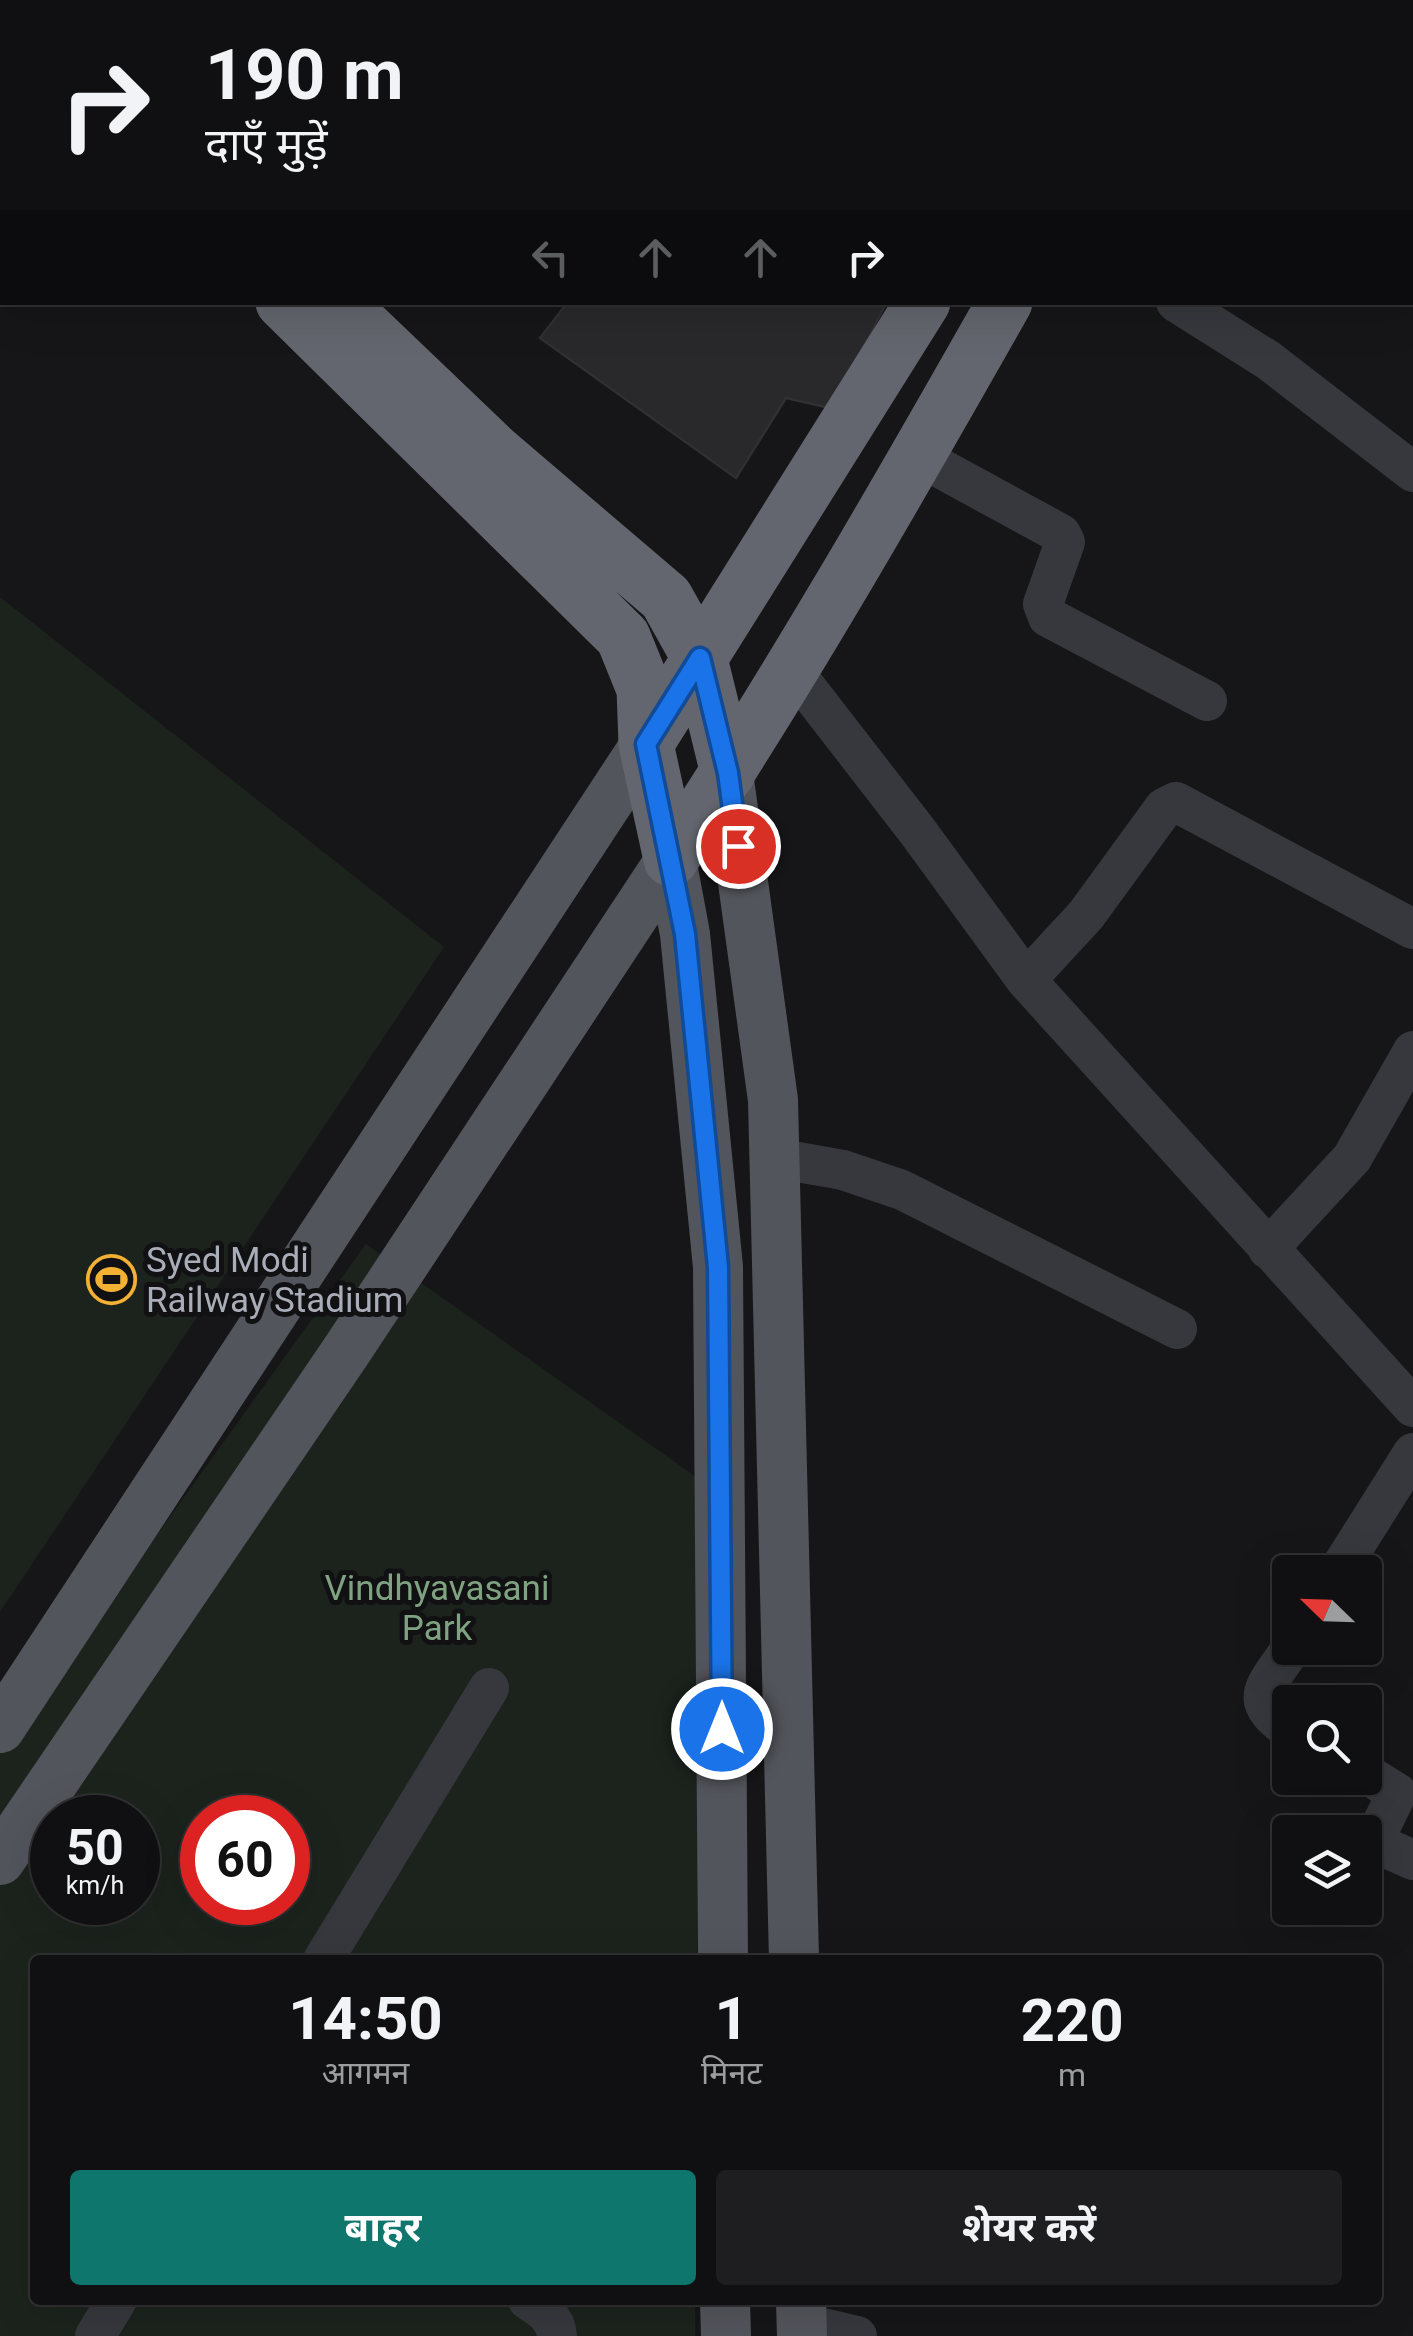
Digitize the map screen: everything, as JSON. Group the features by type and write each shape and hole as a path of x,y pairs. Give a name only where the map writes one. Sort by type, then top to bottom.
{"highway":[{"path":"287,305 480,468 666,598 700,658 728,773"},
{"path":"341,305 622,637 644,689 646,744 671,860"},
{"path":"646,744 921,305"},
{"path":"671,860 728,773 918,456 1003,305"}],"main road":[{"path":"0,1728 646,744"},
{"path":"728,773 773,1100 794,1955"},
{"path":"0,1860 348,1350 671,860"},
{"path":"671,860 685,934 718,1267 723,1955"},
{"path":"726,2305 726,2336"}],"street":[{"path":"1181,305 1268,360 1413,472"},
{"path":"918,456 1062,534 1066,542 1042,604 1048,617 1206,701"},
{"path":"791,668 1026,980 1413,1407"},
{"path":"1026,980 1086,915 1164,808 1176,802 1413,928"},
{"path":"1268,1249 1352,1158 1413,1051"},
{"path":"775,1158 843,1170 902,1190 1177,1329"},
{"path":"1349,1555 1413,1454"},
{"path":"1272,1717 1262,1702 1280,1665"},
{"path":"326,1955 489,1688"},
{"path":"1382,1784 1397,1794 1375,1844 1413,1860"},
{"path":"96,2336 114,2305"},
{"path":"536,2305 546,2311 557,2328 557,2336"},
{"path":"801,2320 858,2336"}],"green space":[{"name":"Syed Modi Railway Stadium","path":"0,597 444,947 0,1612"},
{"name":"Vindhyavasani Park","path":"366,1244 699,1479 697,1955 30,1955 30,2305 695,2305 695,2336 0,2336 0,1753"}],"building":[{"path":"566,305 885,305 830,408 786,398 736,478 540,338"}],"place":[{"name":"Syed Modi Railway Stadium","path":"111,1280"}],"route":[{"path":"722,1729 718,1267 685,934 646,744 700,658 728,773 738,846"}]}
